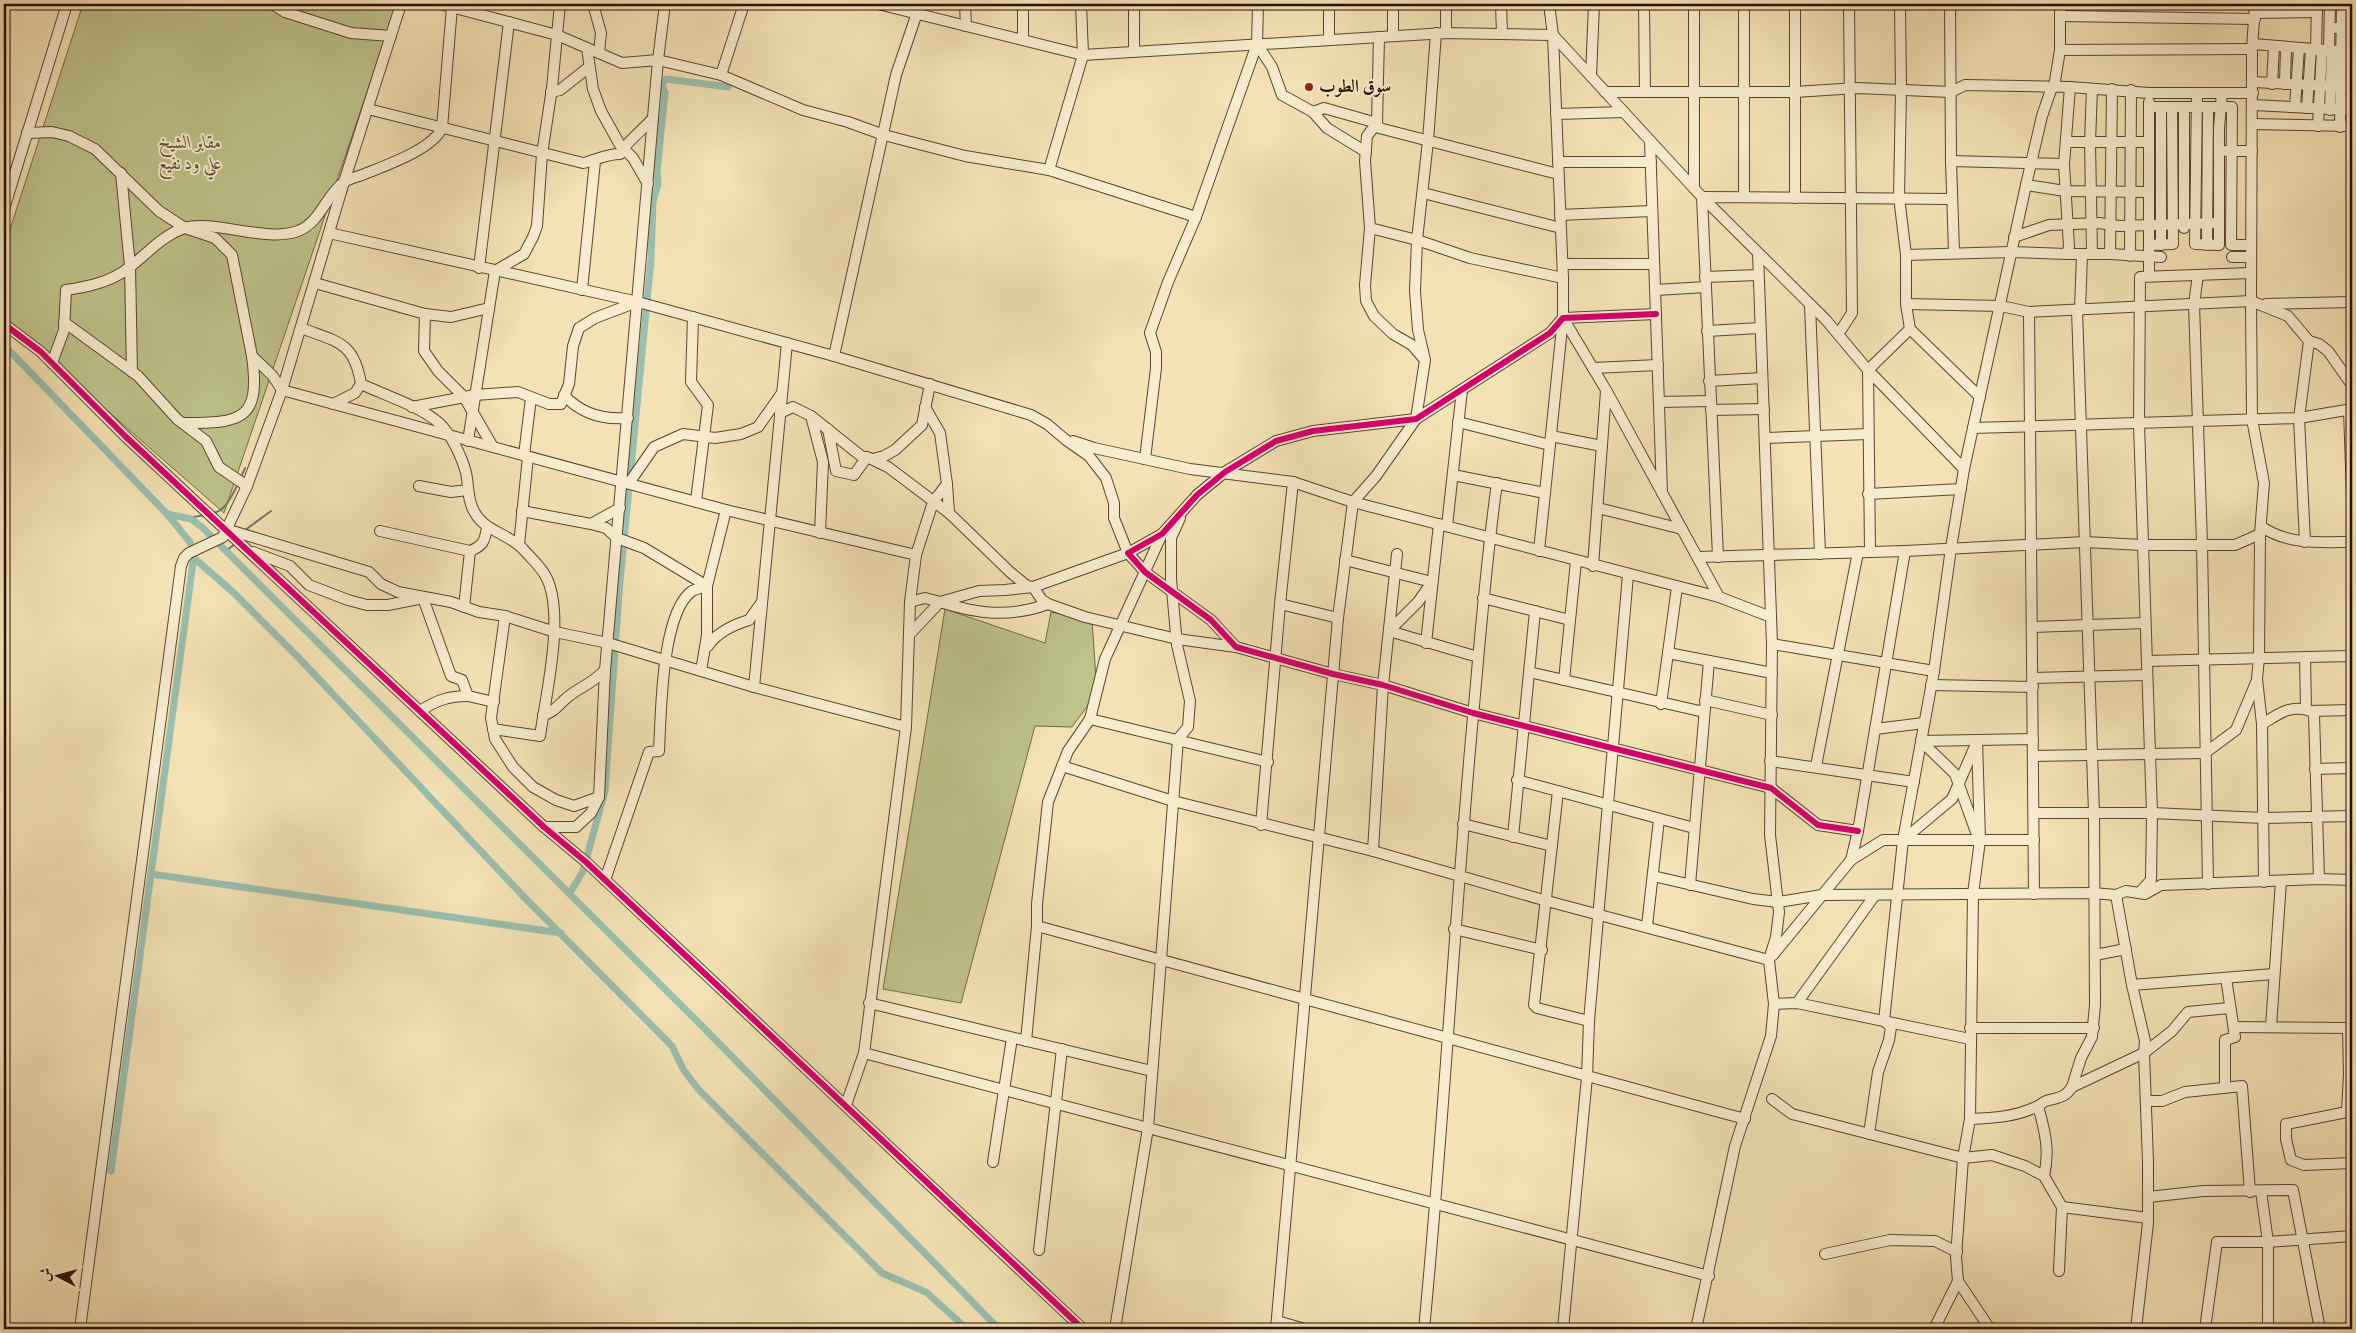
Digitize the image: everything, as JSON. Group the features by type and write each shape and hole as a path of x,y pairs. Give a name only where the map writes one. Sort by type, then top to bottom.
{"street":[{"path":"4,209 67,4"},
{"path":"272,4 285,12 351,33 391,36"},
{"path":"80,1329 182,566 184,558 189,553 223,537 247,486 282,390 344,182 401,4"},
{"path":"440,4 558,35 622,63 658,60 721,75 804,110 848,122 884,135 965,156 1049,170 1196,217"},
{"path":"495,271 524,254 537,226 542,154 558,35 560,4"},
{"path":"593,4 601,33 599,53"},
{"path":"544,827 576,827 592,813 599,797 605,670 620,508 626,483 628,418 664,4"},
{"path":"721,75 744,4"},
{"path":"878,4 917,9 966,26 1083,55 1441,33 1553,35 1694,188 1839,333 1868,370 1964,469"},
{"path":"965,4 966,26"},
{"path":"1022,40 1023,4"},
{"path":"1049,170 1083,55 1082,4"},
{"path":"1134,4 1134,52"},
{"path":"1145,459 1156,368 1156,352 1150,333 1168,282 1196,217 1257,44 1258,4"},
{"path":"1329,4 1329,40"},
{"path":"1392,4 1393,36"},
{"path":"1416,420 1425,360 1418,330 1414,291 1417,240 1446,4"},
{"path":"1501,4 1502,34"},
{"path":"1539,551 1562,318 1563,278 1553,35 1549,4"},
{"path":"1591,76 1594,4"},
{"path":"1644,4 1645,92"},
{"path":"1694,4 1694,188"},
{"path":"1744,4 1744,197"},
{"path":"1795,4 1795,198"},
{"path":"1839,333 1852,313 1849,4"},
{"path":"1900,4 1899,197 1906,255 1906,304 1910,329 1980,397"},
{"path":"1950,4 1951,161 1954,252"},
{"path":"1884,1021 1903,840 1934,671 1964,469 2042,116 2053,87 2060,50 2060,4"},
{"path":"2060,16 2255,12 2317,7 2330,4 2352,4"},
{"path":"2318,126 2320,87 2329,51 2330,4"},
{"path":"2307,108 2309,86 2329,51 2347,40 2347,16 2342,4"},
{"path":"52,363 64,330 66,290 96,285 123,272 159,240 185,228 199,227 261,233 298,231 315,218 344,182 416,151 438,137 442,128 452,7"},
{"path":"2317,7 2329,51 2332,75 2342,87 2347,105 2340,127"},
{"path":"834,356 896,75 917,9"},
{"path":"2033,756 2205,754 2236,730 2257,679 2260,658 2261,531 2264,482 2252,419 2251,246 2255,12"},
{"path":"479,268 509,22"},
{"path":"2330,27 2347,28"},
{"path":"1379,37 1377,123 1379,128 1558,174"},
{"path":"1257,44 1272,67 1282,96 1313,112 1327,128 1366,152"},
{"path":"2060,50 2274,46 2329,51 2347,70"},
{"path":"2272,84 2274,46"},
{"path":"2285,84 2286,47"},
{"path":"587,48 593,89 601,111 623,148 633,158 648,184"},
{"path":"2295,107 2299,48"},
{"path":"551,92 560,90 589,67"},
{"path":"2332,75 2347,70"},
{"path":"2330,110 2342,87 2347,70"},
{"path":"1605,92 1794,92 1850,89 1951,92 1965,86 2070,87 2131,90 2149,93 2222,93 2272,84 2342,87"},
{"path":"2067,254 2064,164 2070,87"},
{"path":"1970,1119 2007,1117 2038,1106 2044,1101 2060,1099 2067,1095 2072,1087 2094,1028 2096,955 2093,893 2094,813 2090,755 2086,625 2079,310 2091,223 2090,142 2092,89"},
{"path":"2110,254 2112,89"},
{"path":"2130,256 2131,90"},
{"path":"2149,93 2149,276"},
{"path":"2197,93 2195,244 2219,245 2219,151 2208,107"},
{"path":"2207,245 2208,151 2222,93"},
{"path":"2253,105 2330,110 2347,105"},
{"path":"2149,107 2232,107 2231,245 2251,246"},
{"path":"2161,107 2161,245"},
{"path":"2149,245 2173,244 2172,107"},
{"path":"2184,107 2184,226"},
{"path":"1313,112 1324,108 1377,123"},
{"path":"368,109 583,163 595,161 604,155 620,154 623,148 653,118"},
{"path":"1556,114 1624,112"},
{"path":"1377,123 1367,136 1366,152 1370,228 1365,285 1366,301 1374,316 1393,334 1412,345 1425,360"},
{"path":"2149,127 2352,126"},
{"path":"27,133 52,132 69,136 95,149 159,212 185,228 215,238 232,255 252,356 255,388 249,410 240,417 223,420 182,422"},
{"path":"1650,141 1662,493"},
{"path":"2067,142 2130,142 2161,151 2252,151"},
{"path":"582,290 595,161"},
{"path":"1951,161 2064,164"},
{"path":"1558,162 1650,162"},
{"path":"121,173 130,266 132,372"},
{"path":"2148,175 2252,177"},
{"path":"2026,185 2066,191 2130,192 2161,200 2252,201"},
{"path":"1424,193 1561,228"},
{"path":"1702,196 1952,199"},
{"path":"1702,196 1718,557"},
{"path":"1560,215 1652,211"},
{"path":"2014,237 2049,225 2091,223 2130,226 2184,226 2219,223"},
{"path":"1370,228 1417,240 1470,258 1563,278"},
{"path":"329,233 638,302 834,356 1031,415 1047,424 1089,456 1106,478 1114,503 1114,518 1128,554 1145,572 1172,590 1210,620 1236,647"},
{"path":"1906,255 1954,252 2011,252 2161,257"},
{"path":"1696,1329 1709,1276 1735,1146 1771,1036 1774,1004 1769,960 1776,937 1778,902 1770,835 1772,644 1758,253"},
{"path":"2232,257 2251,257"},
{"path":"1563,264 1654,264"},
{"path":"468,441 495,271"},
{"path":"2138,893 2151,880 2152,814 2139,424 2140,277 2251,273"},
{"path":"1656,290 1758,275"},
{"path":"2198,275 2194,304 2202,544 2208,884"},
{"path":"315,283 425,314 451,317 489,308"},
{"path":"1906,304 2001,306 2029,312 2251,300 2288,316 2309,341 2319,344 2328,351 2352,385"},
{"path":"412,408 475,395 518,392 549,404 561,404 569,384 572,346 579,328 595,318 638,302"},
{"path":"2261,305 2352,302"},
{"path":"1810,305 1820,554"},
{"path":"2029,312 2034,894"},
{"path":"425,314 424,351 438,371 464,397 493,447"},
{"path":"1306,1329 1276,1325 1338,618 1352,502 1376,476 1416,420 1550,333 1562,318 1656,314"},
{"path":"693,317 691,382 708,405 706,437 696,501"},
{"path":"1562,318 1606,390 1719,597"},
{"path":"64,322 132,372 182,422 206,441 219,467 247,486"},
{"path":"4,324 52,363 126,436 544,827 605,880 1083,1329"},
{"path":"301,328 347,346 356,360 361,384 355,393 334,404"},
{"path":"1708,331 1760,328"},
{"path":"1870,552 1867,434 1868,370 1910,329"},
{"path":"2305,542 2299,418 2309,341"},
{"path":"754,687 787,343"},
{"path":"252,356 272,375 282,390 726,510 916,556"},
{"path":"1593,368 1658,364"},
{"path":"1710,381 1762,378"},
{"path":"361,384 412,408 438,423 449,435 466,473 468,490 475,514 487,527 506,535 519,545 545,575 552,593 555,632 540,736 493,729"},
{"path":"780,413 793,407 810,416 861,456 873,459 895,450 922,425 930,384"},
{"path":"1426,643 1432,582 1452,475 1462,390"},
{"path":"1594,566 1606,390"},
{"path":"626,483 654,447 683,434 714,438 741,434 758,427 782,392"},
{"path":"564,395 574,406 589,414 616,419 628,418"},
{"path":"519,545 531,398"},
{"path":"1659,402 1764,409"},
{"path":"926,407 940,433 948,484 949,513"},
{"path":"1973,428 2299,418 2350,410 2352,496"},
{"path":"810,416 823,462 820,533"},
{"path":"1026,1041 1037,926 1037,904 1048,802 1068,751 1090,718 1105,659 1162,534 1197,495 1225,472 1276,441 1294,434 1416,420"},
{"path":"1458,422 1550,440 1602,446"},
{"path":"828,429 836,471 854,475 866,457"},
{"path":"1765,438 1867,434"},
{"path":"1060,435 1094,448 1145,459 1190,468 1293,482 1352,502 1628,575 1719,597 1771,617"},
{"path":"866,457 888,467 949,513 1010,572 1027,586 1033,587 1042,600 1048,604 1085,617 1177,639 1236,647 1333,674 1383,685 1473,713 1771,788 1818,826 1858,831"},
{"path":"1452,475 1545,493"},
{"path":"1261,825 1268,762 1280,604 1293,482"},
{"path":"846,1105 864,1053 906,727 910,602 916,556 933,502 948,484"},
{"path":"1424,1329 1436,1204 1463,824 1483,598 1497,484"},
{"path":"419,486 451,492 468,490"},
{"path":"1868,494 1961,489"},
{"path":"591,524 620,508"},
{"path":"1598,508 1682,529"},
{"path":"701,671 707,635 707,586 726,510"},
{"path":"1115,1329 1148,1128 1178,740 1188,727 1190,701 1177,639 1172,590 1172,538 1183,510"},
{"path":"522,511 606,528 617,538 644,548 707,586"},
{"path":"380,531 470,551 480,547 485,540 487,527"},
{"path":"226,529 369,572 381,584 398,592 451,602 479,612 505,616 555,632 608,643 754,687 906,727"},
{"path":"1698,557 1905,551 2085,542 2142,545 2235,545 2261,531 2274,536 2305,542 2352,542"},
{"path":"909,635 940,602 979,591 1033,587 1128,554 1162,534"},
{"path":"247,549 290,566 309,585 348,600 367,605 388,605 422,598"},
{"path":"464,607 470,551"},
{"path":"1851,860 1858,831 1905,551"},
{"path":"1816,766 1858,552"},
{"path":"1373,851 1383,685 1397,554"},
{"path":"1345,560 1432,582"},
{"path":"1564,680 1576,561"},
{"path":"1563,1329 1587,1076 1589,1021 1600,915 1616,694 1628,575"},
{"path":"1389,632 1418,602 1432,582"},
{"path":"605,880 649,752 659,751 665,660 677,613 692,592 707,586"},
{"path":"1661,704 1677,586"},
{"path":"422,598 451,676 462,680 468,696"},
{"path":"910,602 925,598 970,612 988,614 1031,610 1048,604"},
{"path":"1483,598 1570,620"},
{"path":"703,654 714,636 749,620 762,601"},
{"path":"1280,604 1338,618"},
{"path":"1513,837 1517,780 1535,611"},
{"path":"505,616 491,718 494,739 513,767 533,787 556,800 574,806 599,797"},
{"path":"2032,627 2145,623"},
{"path":"1389,632 1478,657"},
{"path":"1772,644 1934,671"},
{"path":"1668,653 1772,673"},
{"path":"2147,661 2352,656"},
{"path":"2305,657 2308,710 2314,715 2319,880"},
{"path":"1690,885 1704,700 1709,661"},
{"path":"543,715 549,714 570,696 594,682 605,670"},
{"path":"1529,672 1616,694 1704,712"},
{"path":"1931,685 2033,682 2088,676 2147,674"},
{"path":"2257,679 2262,724 2264,882"},
{"path":"420,711 437,700 451,696 468,696 494,702"},
{"path":"1704,700 1772,715"},
{"path":"2262,724 2290,708 2352,710"},
{"path":"1090,718 1268,762"},
{"path":"1875,729 1924,723"},
{"path":"1921,741 2033,738"},
{"path":"1903,840 1952,799 1977,740"},
{"path":"1934,1329 1958,1281 1957,1252 1963,1158 1970,1119 1973,894 1980,840 1977,740"},
{"path":"1921,741 1955,774 1980,840"},
{"path":"1770,761 1816,766 1867,776 1914,782"},
{"path":"1062,766 1173,801 1261,825 1373,851 1546,901 1647,926 1769,960"},
{"path":"2315,769 2352,768"},
{"path":"1517,780 1694,828"},
{"path":"1558,791 1542,950 1534,1005 1536,1008 1589,1021"},
{"path":"2034,813 2152,814 2264,818 2352,816"},
{"path":"1647,926 1659,819"},
{"path":"1463,824 1552,846"},
{"path":"1769,960 1851,860 1883,840 2034,840"},
{"path":"1652,876 1778,902 1822,896 1897,894 2093,893 2116,895 2126,891 2145,894 2161,885 2352,880"},
{"path":"2270,1027 2281,881"},
{"path":"1797,1003 1875,895"},
{"path":"2116,895 2132,985 2145,1041 2148,1218 2136,1329"},
{"path":"1037,926 1745,1118"},
{"path":"1454,930 1542,950"},
{"path":"2096,955 2126,950"},
{"path":"2132,985 2274,974"},
{"path":"2224,1088 2225,1040 2234,1036 2226,978"},
{"path":"869,1003 1152,1071"},
{"path":"1774,1004 1797,1003 1884,1021 1970,1033 2094,1028"},
{"path":"2072,1087 2144,1053 2172,1031 2188,1012 2229,1008"},
{"path":"1869,1134 1878,1072 1891,1028 1884,1021"},
{"path":"2234,1027 2350,1028 2351,1075 2349,1111 2286,1124 2286,1138 2291,1160 2304,1165 2352,1164"},
{"path":"992,1162 1012,1038"},
{"path":"1039,1250 1054,1103 1062,1049"},
{"path":"864,1053 1709,1276"},
{"path":"2147,1101 2162,1101 2185,1092 2242,1086 2255,1192 2268,1242 2268,1329"},
{"path":"1772,1099 1792,1114 1963,1158 1992,1155 2026,1166 2044,1176 2062,1207 2059,1271"},
{"path":"2038,1106 2046,1136 2048,1158 2044,1176"},
{"path":"2148,1197 2204,1191 2255,1192 2293,1190 2320,1329"},
{"path":"2062,1207 2148,1218"},
{"path":"2205,1329 2217,1242 2268,1242 2352,1236"},
{"path":"1825,1254 1890,1240 1935,1241 1957,1252"},
{"path":"1958,1281 1990,1329"}],"green space":[{"name":"مقابر الشيخ علي ود نفيع","path":"83,4 397,4 224,513 4,320 4,248"},
{"path":"945,609 1045,643 1051,612 1092,620 1097,693 1072,727 1035,726 961,1003 883,989"}],"waterway":[{"path":"570,893 583,871 605,791 619,592 651,260 653,202 658,184 657,171 665,93 663,84 666,79 728,87"},
{"path":"4,345 167,514 190,542 194,555 111,1171"},
{"path":"241,477 245,468"},
{"path":"213,513 218,512 225,506 238,484"},
{"path":"244,531 271,511"},
{"path":"167,514 191,519 203,528 704,1028 999,1329"},
{"path":"189,518 204,515"},
{"path":"226,551 236,543"},
{"path":"194,558 234,593 298,657 525,898 672,1046 683,1069 698,1089 882,1273 926,1292 967,1329"},
{"path":"151,874 561,933"}],"cycle path":[{"path":"1656,314 1563,318 1550,333 1416,419 1313,431 1276,441 1225,472 1197,495 1162,534 1128,553 1145,572 1211,620 1236,647 1333,674 1383,685 1473,713 1771,788 1818,825 1858,831"},
{"path":"4,324 41,352 125,436 544,827 586,862 1083,1329"}],"place":[{"name":"سوق الطوب","path":"1309,87"}]}
